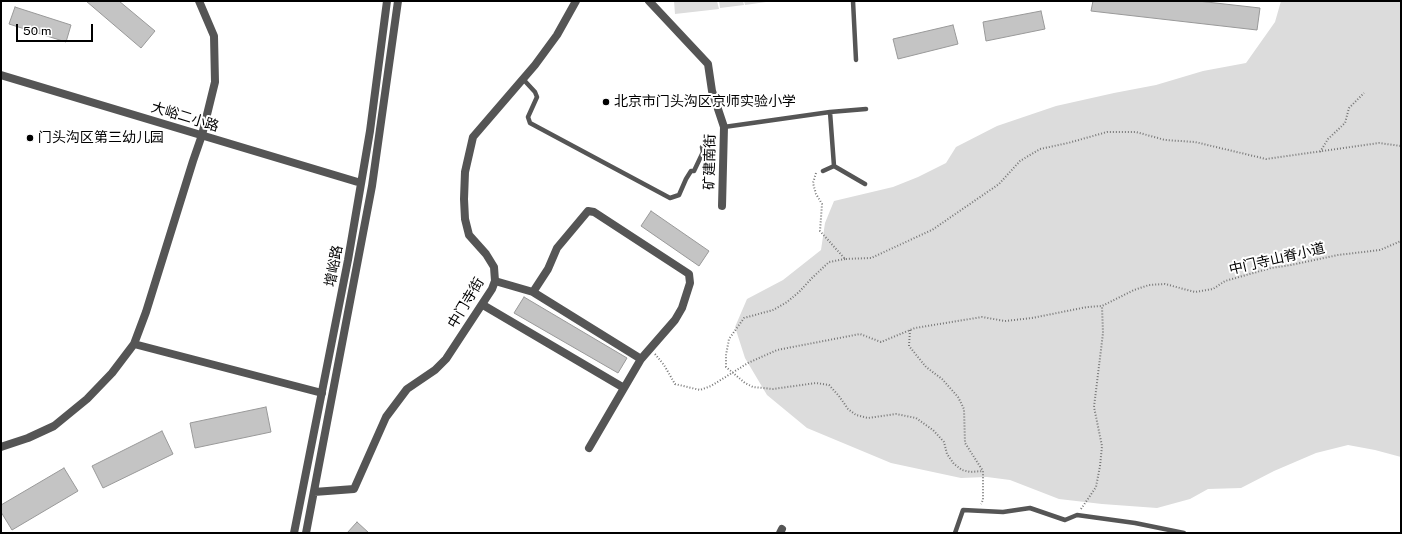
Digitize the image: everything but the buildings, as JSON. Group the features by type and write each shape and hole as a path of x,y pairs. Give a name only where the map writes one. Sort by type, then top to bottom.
{"street":[{"path":"1,447 28,438 54,426 87,399 112,373 134,344 146,312 192,161 202,135 215,82 214,36 199,1"},
{"name":"增峪路","path":"294,533 348,260 370,131 387,1"},
{"name":"增峪路","path":"306,533 372,186 398,1"},
{"name":"中门寺街","path":"314,492 354,489 386,417 407,389 435,370 446,359 492,290 495,281 494,267 486,254 469,235 465,219 464,172 473,137 523,78 556,35 576,1"},
{"name":"矿建南街","path":"649,1 684,36 708,64 712,91 724,127 722,206"},
{"name":"大峪二小路","path":"1,75 361,183"},
{"path":"533,292 548,268 557,248 588,211 594,212 689,274 690,283 682,308 675,320 641,359 589,448"},
{"path":"495,281 533,292 641,359"},
{"path":"483,305 624,388"},
{"path":"134,344 322,393"}],"lane":[{"path":"853,1 856,60"},
{"path":"523,78 535,92 537,97 528,117 530,123 670,198 679,195 691,171 694,171 703,152 702,147"},
{"path":"724,127 830,112 866,109"},
{"path":"830,112 834,166"},
{"path":"823,171 834,166"},
{"path":"834,166 865,184"},
{"path":"955,533 963,510 1003,512 1030,508 1065,520 1077,515 1135,523 1184,533"}],"path":[{"path":"1320,152 1328,139 1345,123 1350,108 1364,93"},
{"path":"983,472 970,472 962,470 954,464 947,454 944,442 933,430 916,418 896,414 868,418 856,414 848,409 829,385 816,383 766,389 754,387 745,383 726,367 726,355 729,339 744,318 773,310 787,302 829,262 845,259 871,258 932,230 999,184 1020,161 1040,149 1107,132 1136,132 1165,140 1195,142 1266,159 1379,143 1401,146"},
{"path":"823,171 816,172 813,183 816,194 822,204 820,231 845,259"},
{"name":"中门寺山脊小道","path":"651,348 664,365 675,384 700,390 712,386 748,363 777,350 860,334 881,342 915,328 982,317 1005,321 1032,318 1087,307 1102,306 1149,284 1165,284 1195,292 1213,289 1224,281 1271,268 1338,255 1380,250 1401,241"},
{"path":"1077,515 1096,487 1100,466 1102,446 1094,407 1103,333 1102,306"},
{"path":"910,330 909,346 926,367 942,379 958,397 964,409 965,443 983,472 983,500 979,511"}],"shaded area":[{"path":"674,1 717,1 719,9 675,14"},
{"path":"719,1 743,1 744,5 720,8"},
{"path":"744,1 773,1 745,5"},
{"path":"1281,1 1401,1 1401,457 1348,445 1316,453 1274,471 1241,488 1208,489 1190,499 1157,508 1102,504 1059,499 1010,480 987,477 961,478 891,463 807,428 767,395 745,358 735,327 747,299 783,280 821,250 825,223 834,201 893,187 918,177 946,163 956,147 997,126 1056,106 1156,85 1203,71 1246,63 1275,22"}],"place":[{"name":"北京市门头沟区京师实验小学","path":"606,102"},
{"name":"门头沟区第三幼儿园","path":"30,138"}]}
